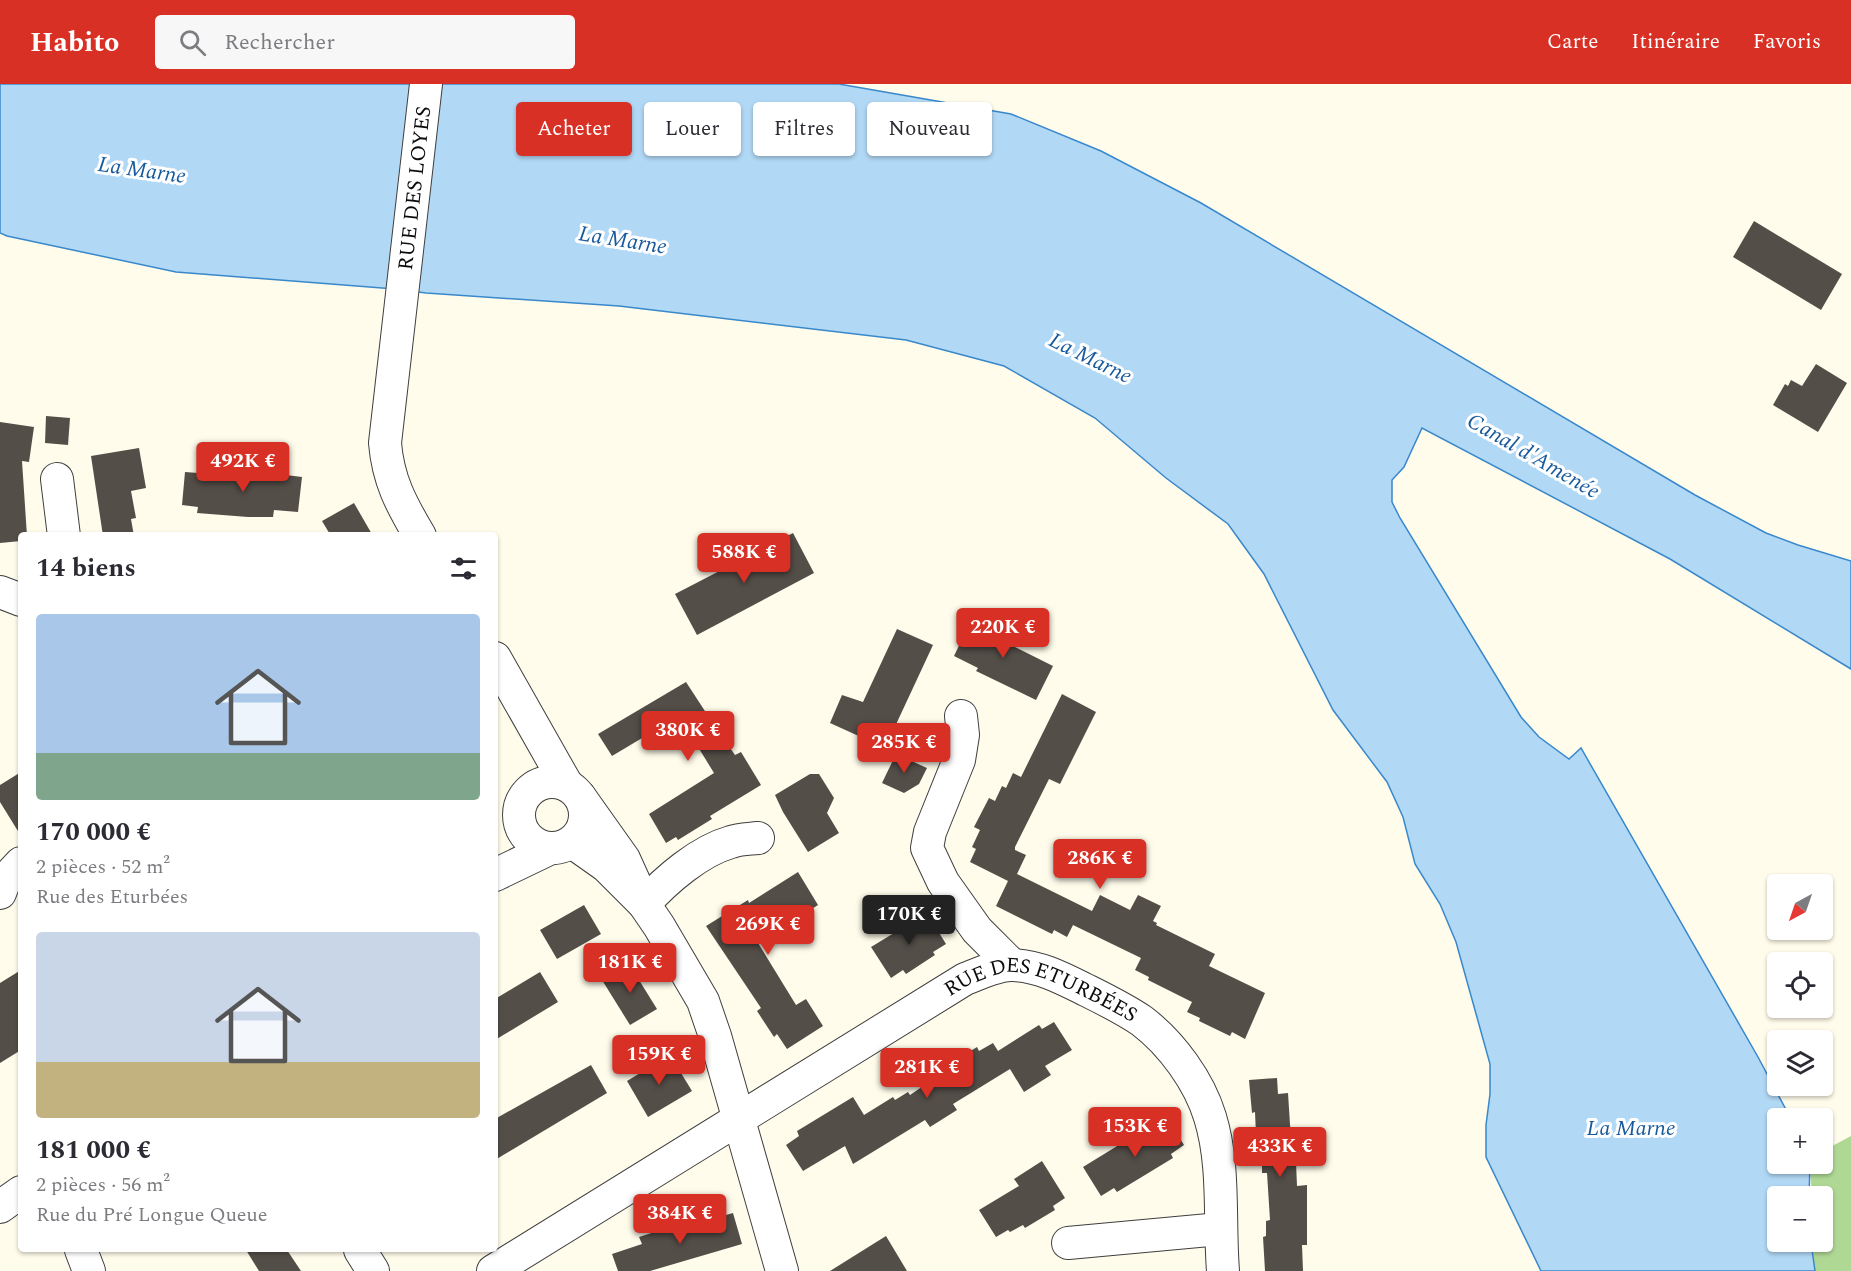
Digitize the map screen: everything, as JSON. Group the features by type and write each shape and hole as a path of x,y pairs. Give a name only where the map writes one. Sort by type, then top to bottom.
{"street":[{"name":"RUE DES LOYES","path":"418,532 393,486 387,464 385,443 426,84"},
{"path":"57,479 64,532"},
{"path":"0,592 18,599"},
{"path":"498,663 585,810 582,829 562,845 498,874"},
{"path":"525,710 530,792"},
{"path":"961,716 963,735 959,760 930,832 927,848 943,882 977,930 1011,964"},
{"path":"644,904 606,866 562,845 540,846 531,841 520,824 519,808 525,796 544,783 555,782 574,791 624,859 644,904 703,1001 782,1271"},
{"path":"498,857 520,824"},
{"path":"644,904 663,884 709,851 731,842 758,838"},
{"path":"0,893 5,880 18,866"},
{"name":"RUE DES ETURBÉES","path":"493,1271 965,979 1011,964 1038,968 1111,1003 1142,1022 1170,1048 1202,1093 1211,1118 1218,1154 1223,1271"},
{"path":"0,1207 18,1194"},
{"path":"1068,1243 1220,1229"},
{"path":"82,1252 89,1271"},
{"path":"361,1252 373,1271"}],"green space":[{"path":"1851,1136 1851,1271 1814,1271 1813,1252 1833,1252 1833,1186 1811,1186 1811,1174 1833,1174 1833,1146"}],"water":[{"name":"La Marne","path":"0,84 839,84 942,102 867,102 867,156 992,156 992,111 1011,114 1101,151 1201,203 1695,495 1766,533 1851,561 1851,669 1670,559 1422,428 1404,467 1392,480 1392,502 1400,518 1521,717 1539,737 1569,759 1581,748 1758,1057 1767,1074 1767,1096 1779,1096 1785,1108 1767,1108 1767,1174 1810,1174 1809,1186 1767,1186 1767,1252 1812,1252 1815,1271 1541,1271 1486,1157 1490,1064 1456,942 1440,904 1415,864 1403,817 1387,782 1333,710 1264,574 1228,524 1166,478 1095,418 1004,366 906,340 619,306 426,293 176,272 0,233"}],"building":[{"path":"1754,221 1842,274 1821,310 1733,257"},
{"path":"1816,364 1847,383 1818,432 1773,405 1785,384 1788,386 1791,380 1802,386"},
{"path":"46,416 70,418 68,445 45,443"},
{"path":"0,422 34,427 29,462 22,461 27,532 18,532 18,541 0,543"},
{"path":"139,448 146,488 131,491 136,518 131,519 133,532 102,532 91,456"},
{"path":"253,467 278,470 278,474 302,477 298,512 274,510 273,517 248,517 197,513 198,507 182,505 185,472 252,477"},
{"path":"354,503 371,532 329,532 322,521"},
{"path":"793,533 814,573 697,635 675,594"},
{"path":"986,618 1015,632 1009,644 1053,666 1036,700 976,671 978,668 954,656 969,625 980,630"},
{"path":"897,629 933,645 885,748 830,723 842,695 863,702"},
{"path":"686,682 735,755 741,752 761,785 710,816 712,819 678,840 676,837 666,843 649,814 714,773 679,716 612,756 598,734"},
{"path":"1062,694 1096,712 1060,784 1049,779 1015,847 1015,850 1026,855 1017,874 1092,911 1100,895 1130,910 1138,895 1161,906 1153,921 1157,923 1156,925 1215,954 1209,966 1265,993 1245,1039 1232,1032 1230,1036 1199,1021 1200,1018 1187,1012 1192,1002 1148,980 1149,977 1135,970 1141,958 1073,925 1067,937 1054,930 1052,934 996,906 1008,881 970,862 976,849 972,847 980,830 974,827 989,798 995,801 1002,786 1006,788 1013,773 1021,777"},
{"path":"896,754 927,768 919,784 904,793 882,783"},
{"path":"18,774 18,831 0,802 0,785"},
{"path":"810,774 819,774 834,798 827,813 839,833 808,852 775,795"},
{"path":"798,872 818,905 758,943 796,1005 806,999 823,1026 787,1049 777,1034 774,1037 757,1011 761,1008 706,926 748,900 749,903"},
{"path":"584,905 601,934 557,959 540,930"},
{"path":"927,913 946,944 933,952 935,955 906,974 903,970 891,978 871,947"},
{"path":"629,964 657,1009 630,1025 602,980"},
{"path":"18,972 18,1052 0,1063 0,983"},
{"path":"540,972 558,1002 498,1038 498,997"},
{"path":"1054,1022 1072,1050 1045,1066 1051,1075 1024,1092 1010,1069 953,1104 957,1110 930,1127 925,1120 853,1164 845,1146 803,1171 786,1145 799,1136 797,1131 853,1097 864,1115 893,1097 895,1100 908,1092 910,1095 950,1068 948,1065 977,1047 979,1051 993,1043 998,1051 1039,1025 1042,1029"},
{"path":"670,1055 692,1091 648,1117 627,1081"},
{"path":"591,1065 607,1093 498,1158 498,1117"},
{"path":"1277,1078 1278,1094 1288,1093 1291,1140 1295,1139 1297,1186 1307,1185 1307,1245 1302,1245 1303,1271 1265,1271 1263,1237 1266,1236 1266,1221 1270,1220 1267,1173 1262,1173 1262,1158 1257,1158 1255,1112 1252,1113 1249,1080"},
{"path":"1166,1116 1184,1145 1171,1154 1173,1158 1117,1192 1114,1188 1101,1196 1083,1167"},
{"path":"1042,1161 1065,1198 1053,1206 1055,1210 1025,1228 1023,1225 996,1237 979,1210 1019,1186 1014,1179"},
{"path":"733,1213 742,1244 650,1271 618,1271 612,1254 642,1244 639,1237"},
{"path":"886,1236 907,1271 830,1271"},
{"path":"247,1252 288,1252 301,1271 259,1271"}],"water label":[{"name":"Canal d'Amenée","path":"1534,455"}]}
